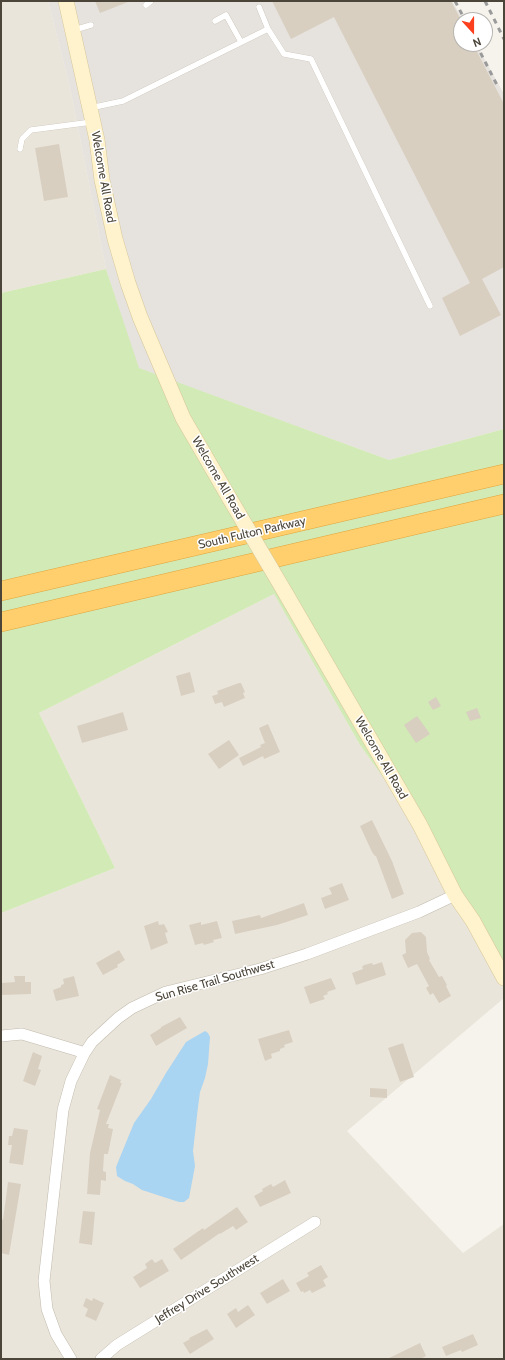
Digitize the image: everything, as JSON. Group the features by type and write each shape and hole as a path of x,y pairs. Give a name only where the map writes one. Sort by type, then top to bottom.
{"highway":[{"name":"South Fulton Parkway","path":"1,591 504,474"},
{"path":"1,622 504,504"}],"street":[{"name":"Welcome All Road","path":"66,1 97,140 102,180 115,239 140,317 183,418 420,825 455,895 472,921 504,978"},
{"name":"Sun Rise Trail Southwest","path":"71,1359 56,1334 47,1309 44,1282 63,1110 71,1081 84,1054 99,1035 132,1008 166,992 260,969 307,954 419,912 455,895"},
{"path":"1,1036 22,1034 79,1051 84,1054"},
{"name":"Jeffrey Drive Southwest","path":"101,1359 117,1345 315,1222"}],"lane":[{"path":"146,5 151,1"},
{"path":"259,7 268,29 284,54 311,59 430,306"},
{"path":"215,21 226,15 241,42"},
{"path":"73,30 91,25"},
{"path":"20,149 22,139 31,130 91,115 123,101 268,29"}],"shaded area":[{"path":"1,1 48,1 70,88 106,269 1,293"},
{"path":"48,1 452,1 458,12 453,12 453,52 480,52 504,94 504,429 389,460 138,368 106,269 70,88"},
{"path":"274,594 360,745 403,805 504,975 504,998 347,1131 463,1253 504,1224 504,1359 1,1359 1,913 115,868 39,713"}],"green space":[{"path":"106,269 139,368 389,460 504,429 504,975 403,805 360,745 274,594 39,713 115,868 1,913 1,293"}],"water":[{"path":"205,1031 210,1037 208,1064 200,1092 198,1107 193,1151 195,1166 189,1198 184,1202 179,1202 142,1190 125,1181 117,1176 116,1167 134,1123 151,1099 186,1042"}],"building":[{"path":"95,1 128,1 128,2 100,13"},
{"path":"272,1 451,1 457,12 453,12 453,52 477,52 504,104 504,267 482,279 501,315 460,336 442,298 470,283 334,17 291,39"},
{"path":"59,144 68,197 44,201 35,148"},
{"path":"190,672 195,692 181,696 176,676"},
{"path":"241,683 245,692 243,693 245,698 224,707 222,702 215,704 212,696 218,694 217,691"},
{"path":"436,697 441,706 433,710 428,702"},
{"path":"477,708 481,718 470,721 466,712"},
{"path":"123,712 128,730 82,743 77,726"},
{"path":"417,716 430,734 416,743 404,725"},
{"path":"268,724 280,752 264,759 263,756 243,766 239,758 261,747 260,745 265,743 259,728"},
{"path":"229,740 239,755 219,769 208,754"},
{"path":"372,820 392,861 404,894 392,899 376,856 372,852 360,826"},
{"path":"342,883 349,900 325,909 321,898 332,894 329,888"},
{"path":"304,903 308,915 277,925 235,934 232,921 260,915 261,918"},
{"path":"158,921 159,925 164,924 168,932 165,933 168,943 151,950 144,926"},
{"path":"217,921 222,938 213,940 214,942 204,945 203,943 195,945 189,925 201,922 201,925"},
{"path":"421,932 426,937 429,960 439,977 442,976 451,996 439,1003 433,993 430,995 426,988 429,986 417,964 408,968 402,955 406,953 405,940 412,933"},
{"path":"119,950 125,960 117,965 118,967 103,975 96,963"},
{"path":"382,962 386,975 356,985 352,973 363,969 362,967 364,965 372,963 373,965"},
{"path":"14,976 25,976 25,982 31,982 31,994 1,995 1,983 15,982"},
{"path":"74,976 79,996 56,1001 53,990 64,984 63,979"},
{"path":"331,978 336,989 327,992 328,994 323,996 325,999 310,1004 304,987"},
{"path":"180,1017 187,1028 156,1046 150,1035 161,1027"},
{"path":"289,1030 293,1042 284,1045 285,1047 280,1049 280,1051 271,1054 272,1058 265,1061 258,1039"},
{"path":"403,1043 414,1077 400,1082 388,1048"},
{"path":"33,1052 42,1056 38,1069 41,1070 35,1086 23,1081"},
{"path":"110,1075 121,1080 120,1083 122,1083 106,1124 109,1124 108,1128 113,1129 108,1154 104,1154 103,1171 106,1172 106,1181 101,1180 100,1195 87,1194 90,1153 100,1110 97,1109"},
{"path":"370,1088 387,1089 387,1098 370,1097"},
{"path":"14,1128 28,1130 23,1165 9,1163 12,1145 8,1145 9,1136 12,1136"},
{"path":"285,1180 291,1193 260,1207 254,1196 271,1184 273,1187"},
{"path":"8,1182 21,1184 9,1255 1,1253 1,1225"},
{"path":"237,1207 248,1222 236,1230 233,1226 220,1233 181,1260 173,1249"},
{"path":"83,1211 95,1212 92,1245 79,1243"},
{"path":"152,1259 155,1263 162,1259 169,1271 140,1288 133,1277 147,1268 145,1264"},
{"path":"321,1265 328,1277 323,1280 326,1286 312,1293 310,1290 304,1293 303,1291 301,1292 296,1283 309,1276 307,1273"},
{"path":"283,1279 290,1291 267,1304 260,1293"},
{"path":"86,1298 92,1301 93,1298 104,1303 96,1321 85,1316 88,1309 83,1306"},
{"path":"248,1305 255,1315 236,1328 227,1314 236,1308 238,1312"},
{"path":"207,1329 214,1339 190,1354 183,1343 190,1339 189,1338"},
{"path":"473,1334 478,1345 462,1352 461,1350 446,1356 442,1347"},
{"path":"420,1343 426,1356 420,1359 387,1359"}],"railway":[{"path":"455,1 461,12"},
{"path":"485,1 504,39"},
{"path":"480,52 497,85"}]}
